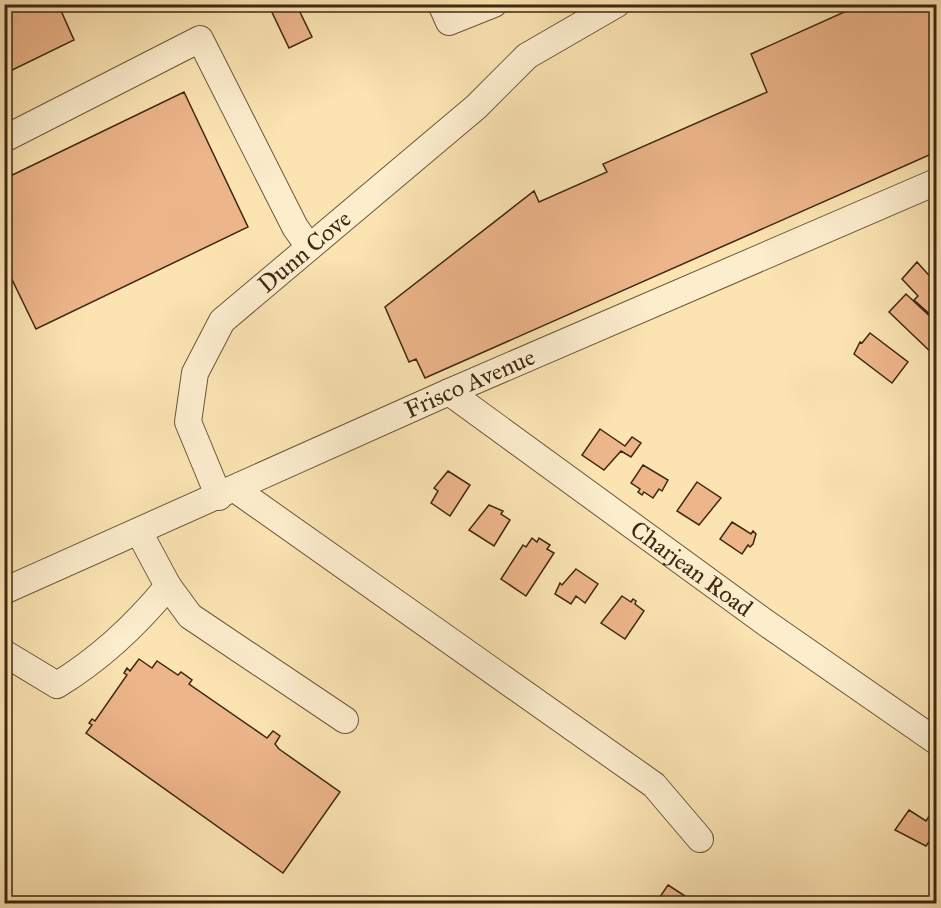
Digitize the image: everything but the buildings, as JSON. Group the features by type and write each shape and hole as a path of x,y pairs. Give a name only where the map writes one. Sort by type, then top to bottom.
{"street":[{"path":"445,13 494,4"},
{"name":"Dunn Cove","path":"227,493 188,422 195,373 222,321 476,107 527,56 617,4"},
{"path":"4,139 200,39 295,227 309,247"},
{"name":"Frisco Avenue","path":"4,591 449,392 936,182"},
{"name":"Charjean Road","path":"449,392 766,623 936,741"},
{"path":"227,493 654,785 700,839"},
{"path":"140,532 168,586 190,615 345,720"},
{"path":"4,653 57,685 82,670 168,586"}]}
